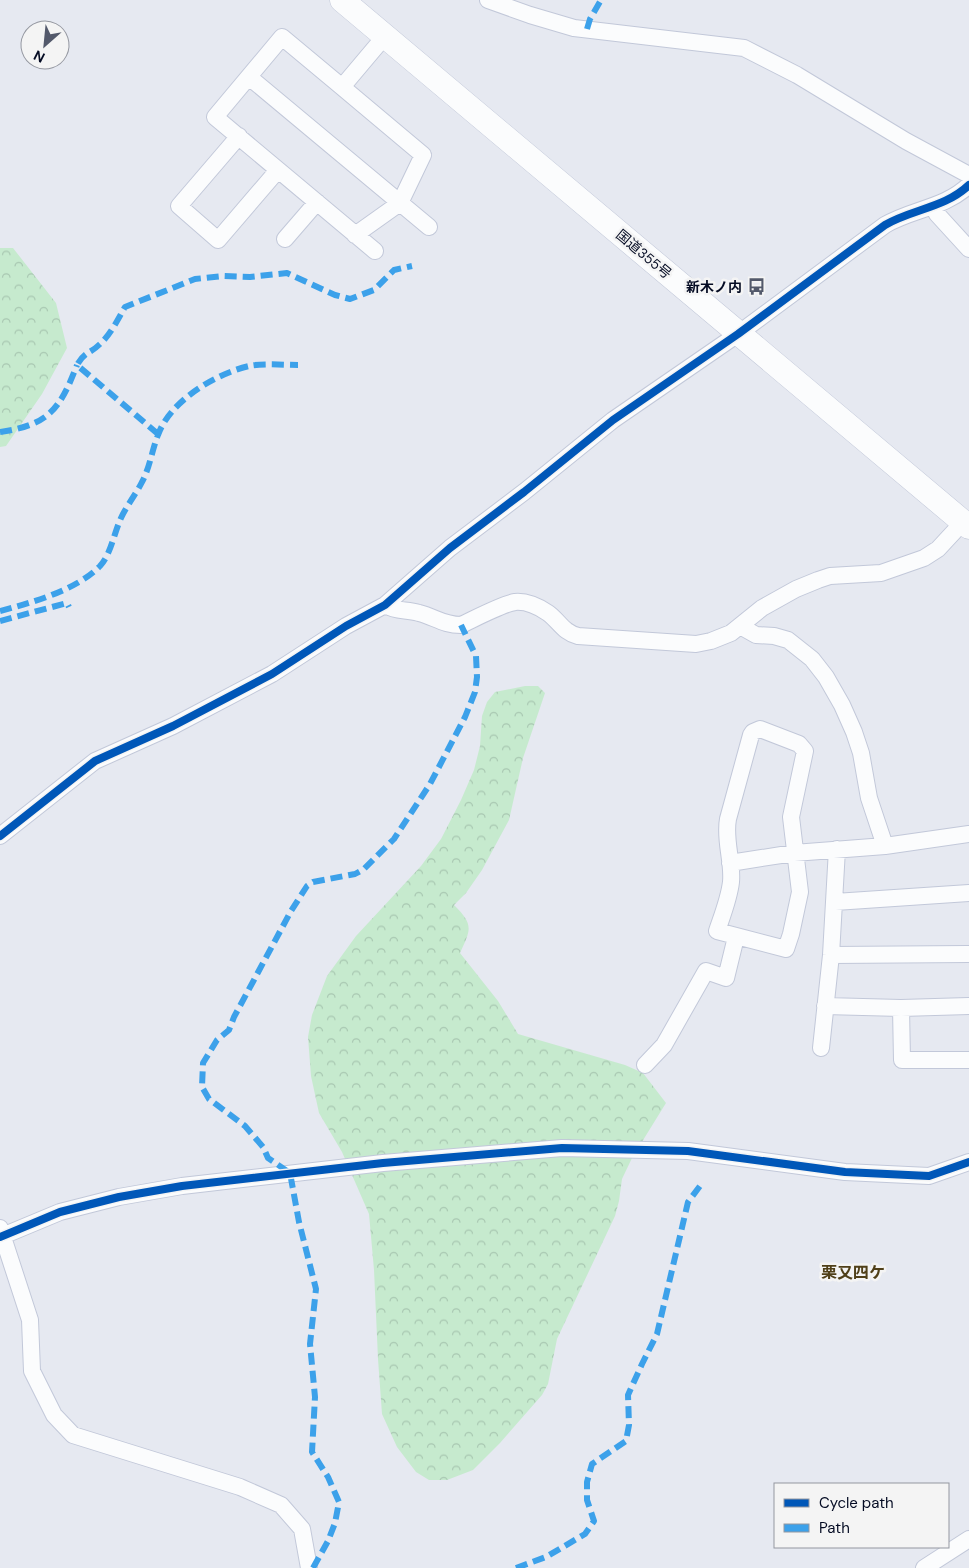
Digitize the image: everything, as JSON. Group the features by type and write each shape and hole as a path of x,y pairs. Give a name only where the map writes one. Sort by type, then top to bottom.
{"highway":[{"name":"国道355号","path":"342,0 966,524"}],"street":[{"path":"488,0 574,28 744,48 797,75 906,141 969,175"},
{"path":"342,87 385,36"},
{"path":"355,235 400,203 423,155 282,37 216,117 355,235 375,251"},
{"path":"249,77 429,227"},
{"path":"239,136 179,206 218,240 278,170"},
{"path":"0,836 95,761 173,726 272,674 346,626 385,605 450,548 524,492 613,420 738,334 885,225 902,216 933,207 958,194 969,185"},
{"path":"285,239 316,202"},
{"path":"933,207 937,214 969,249"},
{"path":"385,605 392,609 418,612 438,621 460,625 515,602 542,609 555,619 563,629 578,636 696,644 721,638 740,626 762,608 796,589 818,580 830,576 881,573 924,558 938,549 966,524"},
{"path":"740,626 756,635 774,636 788,640 812,659 826,677 842,705 854,732 861,753 869,798 884,846"},
{"path":"760,729 800,744 805,751 791,817 794,853 800,892 786,949 717,932 731,881 726,828 751,735 756,730 760,729"},
{"path":"730,863 794,853 884,846 969,834"},
{"path":"821,1048 831,955 838,849"},
{"path":"834,902 969,893"},
{"path":"645,1064 664,1045 706,971 726,978 736,937"},
{"path":"831,955 969,954"},
{"path":"825,1006 901,1008 969,1006"},
{"path":"901,1008 902,1060 969,1060"},
{"path":"309,1568 302,1529 281,1505 240,1487 73,1435 60,1422 32,1371 30,1320 1,1234 60,1212 119,1197 182,1186 383,1163 562,1148 688,1151 845,1172 929,1176 969,1162"},
{"path":"924,1568 969,1539"}],"green space":[{"path":"0,248 13,248 56,303 67,348 42,394 6,446 0,447"},
{"path":"525,686 538,686 545,693 523,758 509,820 482,870 466,893 454,905 465,918 469,928 467,938 460,953 498,1001 518,1034 625,1065 643,1073 666,1103 632,1158 622,1179 615,1216 557,1339 548,1384 542,1395 500,1443 473,1470 447,1480 429,1480 416,1472 397,1447 382,1414 369,1214 342,1152 319,1113 311,1076 308,1037 312,1015 327,976 356,936 421,866 441,839 474,770 480,746 482,716 487,702 495,692"}],"marked path":[{"path":"587,29 590,19 601,0"},
{"path":"158,434 77,365 85,355 108,336 125,307 195,279 223,276 250,277 287,273 335,295 350,299 374,290 394,270 412,266"},
{"path":"0,432 30,425 51,412 65,393 77,365"},
{"path":"0,611 39,600 66,589 100,566 110,549 123,513 145,476 158,435 172,411 183,400 208,382 249,366 298,365"},
{"path":"0,621 67,603 69,607"},
{"path":"313,1568 328,1541 335,1523 339,1502 328,1477 312,1452 315,1397 310,1344 316,1289 299,1222 290,1173 268,1158 263,1147 245,1126 209,1099 202,1087 203,1063 217,1040 229,1030 234,1017 291,911 307,886 313,882 355,874 364,869 394,839 430,784 465,717 475,692 477,677 476,656 461,625"},
{"path":"516,1568 546,1557 585,1534 594,1521 587,1500 587,1482 592,1464 626,1441 629,1425 628,1395 657,1334 688,1202 703,1182"}],"cycle path":[{"path":"0,836 95,761 173,726 272,674 346,626 385,605 450,548 524,492 613,420 738,334 885,225 950,199 969,185"},
{"path":"0,1237 60,1212 119,1197 182,1186 383,1163 562,1148 688,1151 845,1172 929,1176 969,1162"}],"place":[{"name":"新木ノ内","path":"756,287"}],"district":[{"name":"栗又四ケ","path":"853,1272"}]}
